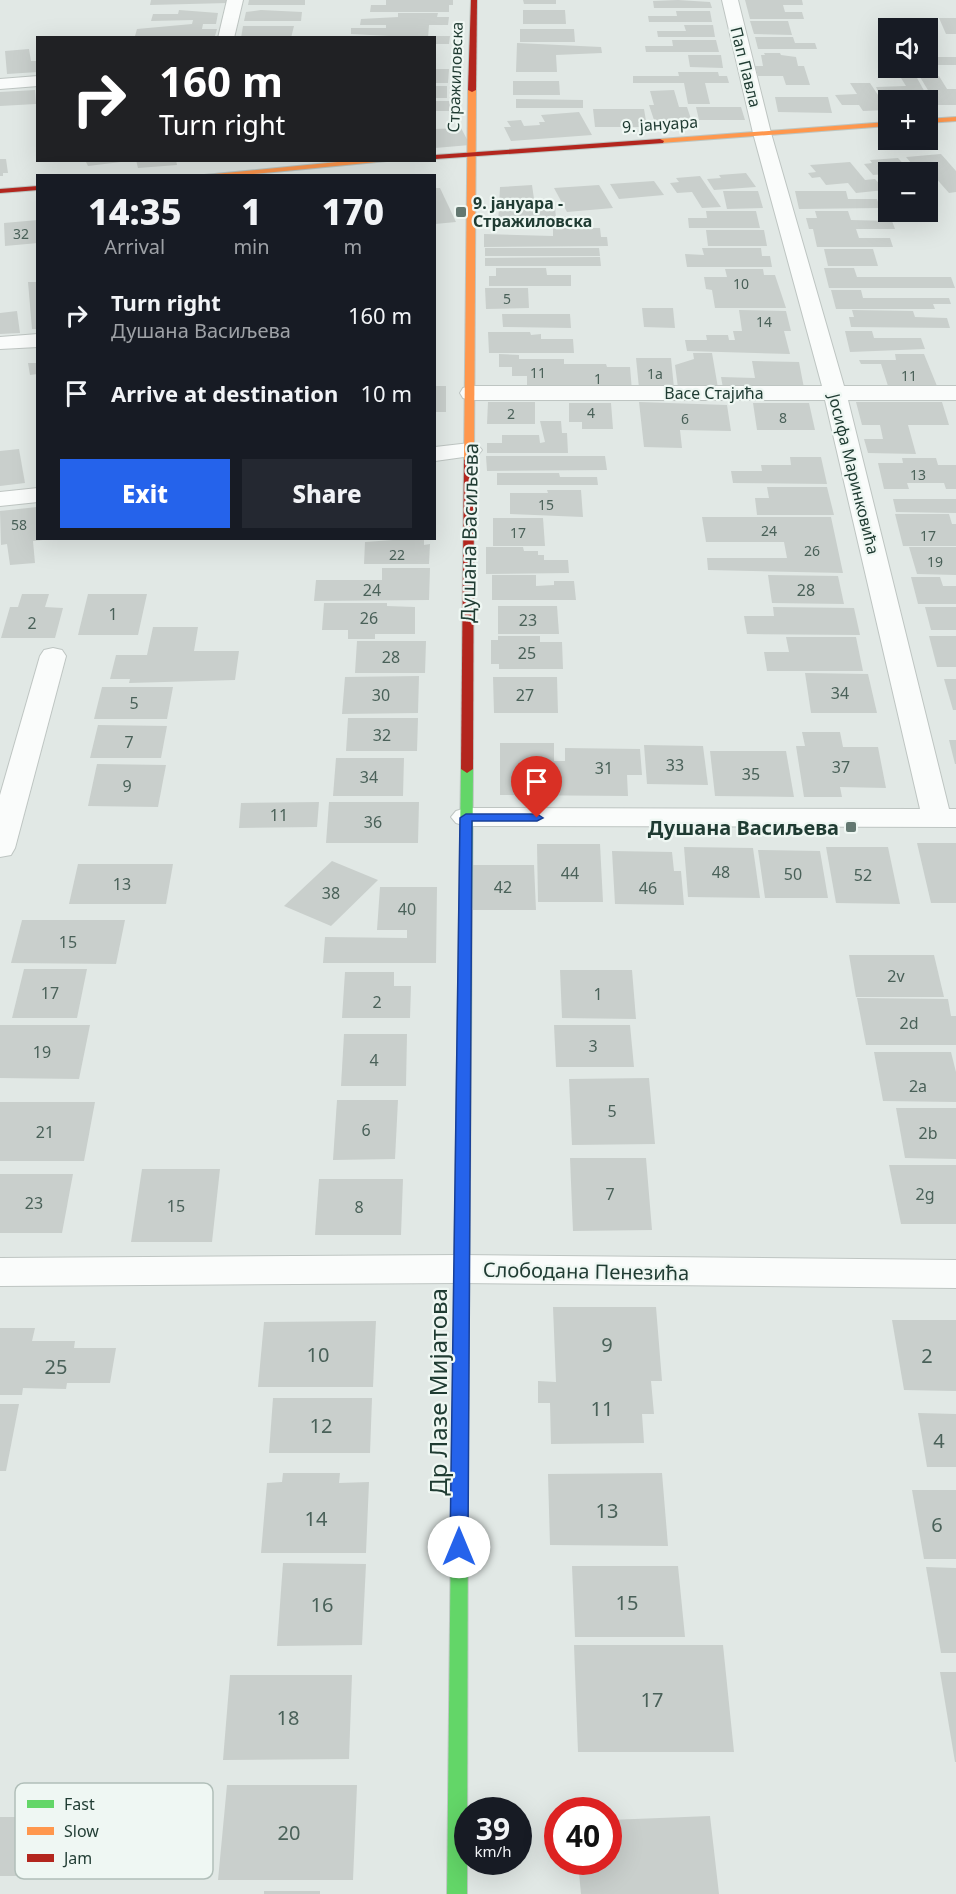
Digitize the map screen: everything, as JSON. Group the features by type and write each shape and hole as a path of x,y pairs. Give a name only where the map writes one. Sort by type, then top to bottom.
{"street":[{"path":"226,36 235,0"},
{"name":"Стражиловска","path":"470,155 474,0"},
{"name":"Пап Павла","path":"730,0 762,133"},
{"path":"0,84 36,81"},
{"path":"938,120 956,119"},
{"name":"9. јануара","path":"436,157 878,125"},
{"name":"Јосифа Маринковића","path":"762,133 835,393 947,818"},
{"name":"Душана Васиљева","path":"466,818 471,393 470,155"},
{"path":"222,174 369,162"},
{"path":"0,191 36,188"},
{"path":"0,344 36,340"},
{"name":"Васе Стајића","path":"471,393 956,393"},
{"path":"436,454 470,450"},
{"path":"0,499 36,495"},
{"path":"0,848 52,656"},
{"path":"466,818 947,818"},
{"name":"Др Лазе Мијатова","path":"458,1894 460,1269 466,818"},
{"name":"Слободана Пенезића","path":"0,1272 460,1269 956,1274"}],"building":[{"path":"151,0 229,0 228,3 150,5"},
{"path":"249,0 305,0 305,5 248,5"},
{"path":"386,0 453,0 453,5 449,5 449,12 370,12 371,5 386,5"},
{"path":"523,0 556,0 556,4 524,4"},
{"path":"745,0 802,0 803,5 783,5 785,12 802,12 804,19 750,19"},
{"path":"653,1 710,2 712,8 654,8"},
{"path":"179,10 218,13 216,24 203,24 202,29 217,29 215,36 135,36 137,29 192,24 193,20 151,21 153,14 178,14"},
{"path":"261,10 302,12 301,21 244,21 246,12"},
{"path":"523,10 565,10 566,24 523,24"},
{"path":"676,11 710,11 712,22 649,22 648,16 677,16"},
{"path":"398,13 438,13 437,17 449,17 448,25 429,25 428,36 351,34 351,28 386,28 386,25 360,25 361,19 398,17"},
{"path":"939,18 956,18 956,34 946,34"},
{"path":"750,21 788,21 792,35 754,34"},
{"path":"684,25 713,25 715,37 658,37 657,31 686,31"},
{"path":"243,26 294,26 292,36 241,36"},
{"path":"520,29 574,29 575,42 520,42"},
{"path":"436,36 450,36 449,44 436,44"},
{"path":"755,37 793,37 795,43 815,43 817,49 758,49"},
{"path":"672,40 716,40 719,52 646,52 645,46 673,46"},
{"path":"517,43 601,47 602,53 556,55 557,72 516,72"},
{"path":"29,49 31,61 36,61 36,72 7,74 5,51"},
{"path":"764,53 780,53 796,57 798,66 804,66 810,85 786,85 783,76 758,76 755,66 763,66 761,55 765,55"},
{"path":"688,55 721,55 723,68 690,67"},
{"path":"938,57 956,57 956,65 938,65"},
{"path":"436,69 449,69 448,83 436,83"},
{"path":"678,72 718,72 719,76 727,76 729,83 705,83 710,104 688,104 684,83 633,83 633,76 679,76"},
{"path":"938,76 947,89 956,89 956,105 938,105 938,90 928,90 921,78 938,78"},
{"path":"901,78 917,78 924,90 878,91 876,87 906,86"},
{"path":"513,81 559,81 560,95 513,95"},
{"path":"850,83 870,83 878,95 878,110 863,111 859,105 842,105 835,95 857,94"},
{"path":"436,86 447,86 447,98 436,98"},
{"path":"35,90 36,104 0,106 0,92"},
{"path":"674,90 679,107 687,107 692,122 655,123 649,105 654,105 650,91"},
{"path":"775,97 828,97 832,113 778,112"},
{"path":"516,99 583,100 583,108 516,108"},
{"path":"436,101 450,101 449,111 436,111"},
{"path":"696,107 741,107 745,120 699,120"},
{"path":"593,109 644,109 647,127 595,127"},
{"path":"579,112 592,135 511,141 504,127 511,127 507,121 521,120 524,126 540,125 539,122 545,122 541,115"},
{"path":"461,128 470,145 436,148 436,129"},
{"path":"941,154 956,171 956,192 949,193 938,181 938,162 910,162 906,157"},
{"path":"898,158 902,162 878,162 878,175 873,175 864,164 872,163 870,160"},
{"path":"0,159 6,159 8,173 3,173 3,176 0,176"},
{"path":"86,162 121,162 88,166"},
{"path":"136,162 176,162 177,165 138,168"},
{"path":"850,162 865,180 875,179 878,182 878,191 856,193 848,183 826,185 820,177 812,178 808,173 816,172 810,165"},
{"path":"746,173 756,187 714,190 707,179 721,178 719,175"},
{"path":"700,176 721,207 702,208 692,192 677,193 670,183 679,182 676,178"},
{"path":"654,181 664,195 619,199 610,184"},
{"path":"532,185 535,206 555,206 556,219 544,219 544,225 498,225 500,187"},
{"path":"599,185 613,208 567,212 554,188"},
{"path":"436,188 440,188 456,222 436,224"},
{"path":"723,191 758,191 763,208 727,209"},
{"path":"795,191 846,191 848,199 877,199 878,202 878,208 799,209"},
{"path":"706,211 756,211 760,228 689,228 688,218 707,218"},
{"path":"815,211 848,211 851,220 892,222 895,229 856,229 859,238 890,238 893,247 817,247 813,229 809,229 806,218 817,218"},
{"path":"36,220 36,243 5,246 4,223"},
{"path":"553,228 600,228 601,237 607,237 608,246 484,247 484,234 553,236"},
{"path":"706,230 764,230 767,246 708,246"},
{"path":"485,248 599,248 600,256 485,256"},
{"path":"702,248 761,248 762,256 770,256 772,267 687,267 685,254 704,255"},
{"path":"824,249 873,249 878,266 828,266"},
{"path":"600,257 601,266 485,266 485,258"},
{"path":"496,268 546,268 547,275 571,275 571,286 489,286 489,276 496,276"},
{"path":"824,268 854,268 857,277 951,277 955,288 829,288"},
{"path":"725,269 763,269 764,275 775,275 786,308 715,308 712,290 706,289 704,277 727,277"},
{"path":"28,282 36,282 36,329 32,329"},
{"path":"485,288 528,288 529,308 486,309"},
{"path":"831,290 861,290 863,298 949,298 951,304 933,304 935,309 836,309"},
{"path":"642,308 673,308 675,328 644,327"},
{"path":"739,310 786,311 791,331 784,331 790,354 687,351 685,340 707,340 706,335 728,335 729,340 735,340 733,331 742,331"},
{"path":"852,310 913,311 915,317 947,318 950,328 851,327 849,317 854,317"},
{"path":"17,311 20,333 0,334 0,313"},
{"path":"502,314 570,314 571,328 503,327"},
{"path":"845,331 872,331 874,338 921,338 925,349 850,352"},
{"path":"488,332 530,332 531,335 541,334 541,339 573,339 574,353 489,353"},
{"path":"693,353 712,353 718,388 678,388 675,365 694,359"},
{"path":"499,354 519,355 519,359 564,359 564,364 606,364 607,367 630,367 632,391 527,389 527,376 512,376 512,367 499,367"},
{"path":"895,354 924,354 937,386 888,386 881,364 861,364 859,360 896,360"},
{"path":"636,358 671,358 674,388 639,388"},
{"path":"752,361 799,362 804,388 723,388 721,377 755,378"},
{"path":"28,363 36,363 36,374 30,375"},
{"path":"436,386 446,386 446,412 436,412"},
{"path":"488,402 535,402 535,424 487,424"},
{"path":"639,402 727,405 731,431 680,430 682,448 644,447"},
{"path":"856,402 942,402 949,425 908,425 916,454 868,453 864,439 883,439 880,425 862,425"},
{"path":"569,403 611,403 613,429 582,429 582,422 569,422"},
{"path":"753,403 809,403 815,430 757,430"},
{"path":"540,421 561,421 562,433 567,433 568,453 487,453 487,443 502,443 502,435 539,435 540,443 545,442"},
{"path":"19,449 25,483 0,486 0,451"},
{"path":"486,456 605,456 607,470 487,471"},
{"path":"790,457 821,457 827,484 733,483 731,471 762,471 761,465 791,465"},
{"path":"902,458 936,458 938,465 956,465 956,489 946,489 944,483 907,483 909,489 884,489 878,463 903,463"},
{"path":"497,473 559,473 560,477 597,477 598,485 497,485"},
{"path":"767,487 827,487 834,515 757,515 755,498 769,498"},
{"path":"547,490 581,490 583,517 510,514 510,493 548,493"},
{"path":"893,499 956,499 956,513 896,512"},
{"path":"36,507 36,540 43,540 33,541 35,563 10,565 7,544 1,545 0,511"},
{"path":"895,514 949,514 952,524 956,524 956,546 903,546"},
{"path":"702,517 831,517 843,573 708,570 707,558 787,558 784,542 706,542"},
{"path":"493,518 543,518 545,546 493,546"},
{"path":"424,540 424,545 430,544 429,564 364,564 365,542"},
{"path":"486,547 523,547 524,551 538,551 538,555 544,555 544,560 568,560 569,573 486,574"},
{"path":"909,547 956,547 956,575 917,574"},
{"path":"382,568 430,568 429,600 314,601 316,580 382,580"},
{"path":"492,575 536,575 536,586 554,585 554,581 574,581 576,600 492,600"},
{"path":"768,575 838,576 844,604 772,603"},
{"path":"911,577 940,577 943,586 956,586 956,604 918,604"},
{"path":"22,594 49,594 45,607 63,608 55,638 1,638 10,607 18,607"},
{"path":"88,594 147,594 138,635 78,635"},
{"path":"324,603 387,603 387,606 415,607 415,634 375,634 375,639 348,639 348,630 322,630"},
{"path":"498,606 557,606 559,634 498,634"},
{"path":"773,607 854,608 860,635 747,634 744,616 774,616"},
{"path":"925,607 956,607 956,630 931,630"},
{"path":"153,627 198,627 194,651 239,651 235,680 129,683 130,679 110,679 116,655 147,655"},
{"path":"498,636 540,636 540,642 562,642 563,669 499,669 499,664 491,664 491,640 498,640"},
{"path":"929,636 956,636 956,667 937,667"},
{"path":"786,637 856,637 863,671 767,671 764,652 789,652"},
{"path":"357,641 426,641 425,673 355,673"},
{"path":"805,673 868,674 877,713 811,713"},
{"path":"419,676 418,713 342,714 345,677"},
{"path":"493,677 557,677 558,713 494,713"},
{"path":"944,679 956,679 956,710 953,710"},
{"path":"102,687 173,687 167,719 94,719"},
{"path":"348,718 418,718 417,751 346,751"},
{"path":"98,725 167,726 161,758 90,758"},
{"path":"802,732 840,732 843,747 878,747 886,788 840,787 842,797 804,797 796,746 805,746"},
{"path":"949,740 956,740 956,764 955,764"},
{"path":"500,743 554,743 554,761 565,761 565,748 640,749 642,775 627,775 628,796 500,795"},
{"path":"644,745 703,746 708,785 647,784"},
{"path":"710,751 786,751 794,797 715,796"},
{"path":"336,758 404,758 403,796 333,796"},
{"path":"97,764 166,765 158,807 88,806"},
{"path":"319,802 317,827 239,828 241,803"},
{"path":"329,802 419,802 418,843 326,843"},
{"path":"917,843 956,843 956,903 931,903"},
{"path":"537,844 600,844 603,902 538,902"},
{"path":"684,847 753,848 760,898 688,897"},
{"path":"826,847 888,847 900,904 836,903"},
{"path":"758,850 820,851 828,898 765,898"},
{"path":"612,851 672,852 674,871 681,871 684,905 615,904"},
{"path":"332,861 378,880 331,926 284,906"},
{"path":"78,864 173,864 166,904 69,904"},
{"path":"471,865 534,865 536,910 471,910"},
{"path":"380,887 437,887 436,963 323,963 325,937 407,938 407,930 377,930"},
{"path":"22,920 125,920 116,964 11,963"},
{"path":"849,955 934,955 944,997 856,997"},
{"path":"24,969 87,969 77,1018 12,1018"},
{"path":"560,970 632,970 636,1019 562,1018"},
{"path":"345,972 394,972 394,986 411,986 410,1018 342,1018"},
{"path":"857,998 948,999 951,1016 956,1016 956,1045 866,1045"},
{"path":"0,1025 90,1025 79,1079 0,1078"},
{"path":"554,1025 630,1025 634,1067 556,1067"},
{"path":"344,1034 407,1034 406,1086 341,1086"},
{"path":"874,1052 951,1052 956,1072 956,1102 883,1101"},
{"path":"649,1078 655,1144 572,1145 569,1079"},
{"path":"337,1100 398,1100 395,1159 333,1160"},
{"path":"0,1102 95,1102 84,1161 0,1161"},
{"path":"896,1108 956,1108 956,1159 905,1158"},
{"path":"570,1158 646,1158 652,1230 573,1231"},
{"path":"889,1165 956,1165 956,1224 901,1224"},
{"path":"142,1169 220,1169 212,1242 131,1242"},
{"path":"0,1174 73,1174 62,1233 0,1233"},
{"path":"319,1179 403,1179 401,1235 315,1235"},
{"path":"553,1307 656,1307 662,1381 651,1381 654,1414 642,1414 644,1443 551,1444 550,1403 538,1403 538,1381 556,1382"},
{"path":"892,1320 956,1320 956,1391 904,1390"},
{"path":"376,1321 373,1387 258,1387 264,1322"},
{"path":"0,1328 35,1328 32,1341 75,1341 74,1348 116,1348 110,1383 67,1383 66,1389 23,1388 22,1395 0,1395"},
{"path":"273,1398 372,1398 370,1453 269,1453"},
{"path":"0,1404 19,1404 6,1471 0,1471"},
{"path":"918,1413 956,1414 956,1467 927,1467"},
{"path":"283,1473 340,1473 339,1483 369,1482 366,1553 261,1553 267,1483 282,1482"},
{"path":"662,1473 668,1546 550,1545 548,1474"},
{"path":"912,1490 956,1490 956,1559 924,1559"},
{"path":"283,1563 366,1564 362,1645 277,1646"},
{"path":"572,1566 678,1566 685,1637 575,1637"},
{"path":"926,1567 956,1568 956,1653 941,1653"},
{"path":"574,1645 723,1645 734,1752 578,1752"},
{"path":"940,1672 956,1672 956,1762 955,1762"},
{"path":"230,1675 352,1675 349,1759 223,1760"},
{"path":"227,1785 357,1785 353,1880 218,1880"},
{"path":"710,1816 719,1894 581,1894 579,1875 622,1875 622,1819"},
{"path":"0,1817 15,1817 15,1876 0,1876"},
{"path":"264,1891 320,1891 320,1894 264,1894"}],"traffic: fast":[{"path":"464,1055 467,769"},
{"path":"457,1894 460,1437"}],"traffic: slow":[{"path":"469,460 472,90"},
{"path":"938,120 956,119"},
{"path":"660,141 878,125"},
{"path":"222,174 369,162"}],"traffic: jam":[{"path":"472,90 474,0"},
{"path":"436,157 660,141"},
{"path":"0,191 36,188"},
{"path":"467,769 469,460"},
{"path":"460,1437 464,1055"}],"place":[{"name":"9. јануара - Стражиловска","path":"461,212"},
{"name":"Душана Васиљева","path":"851,827"}],"route":[{"path":"459,1547 466,818 537,818"}]}
